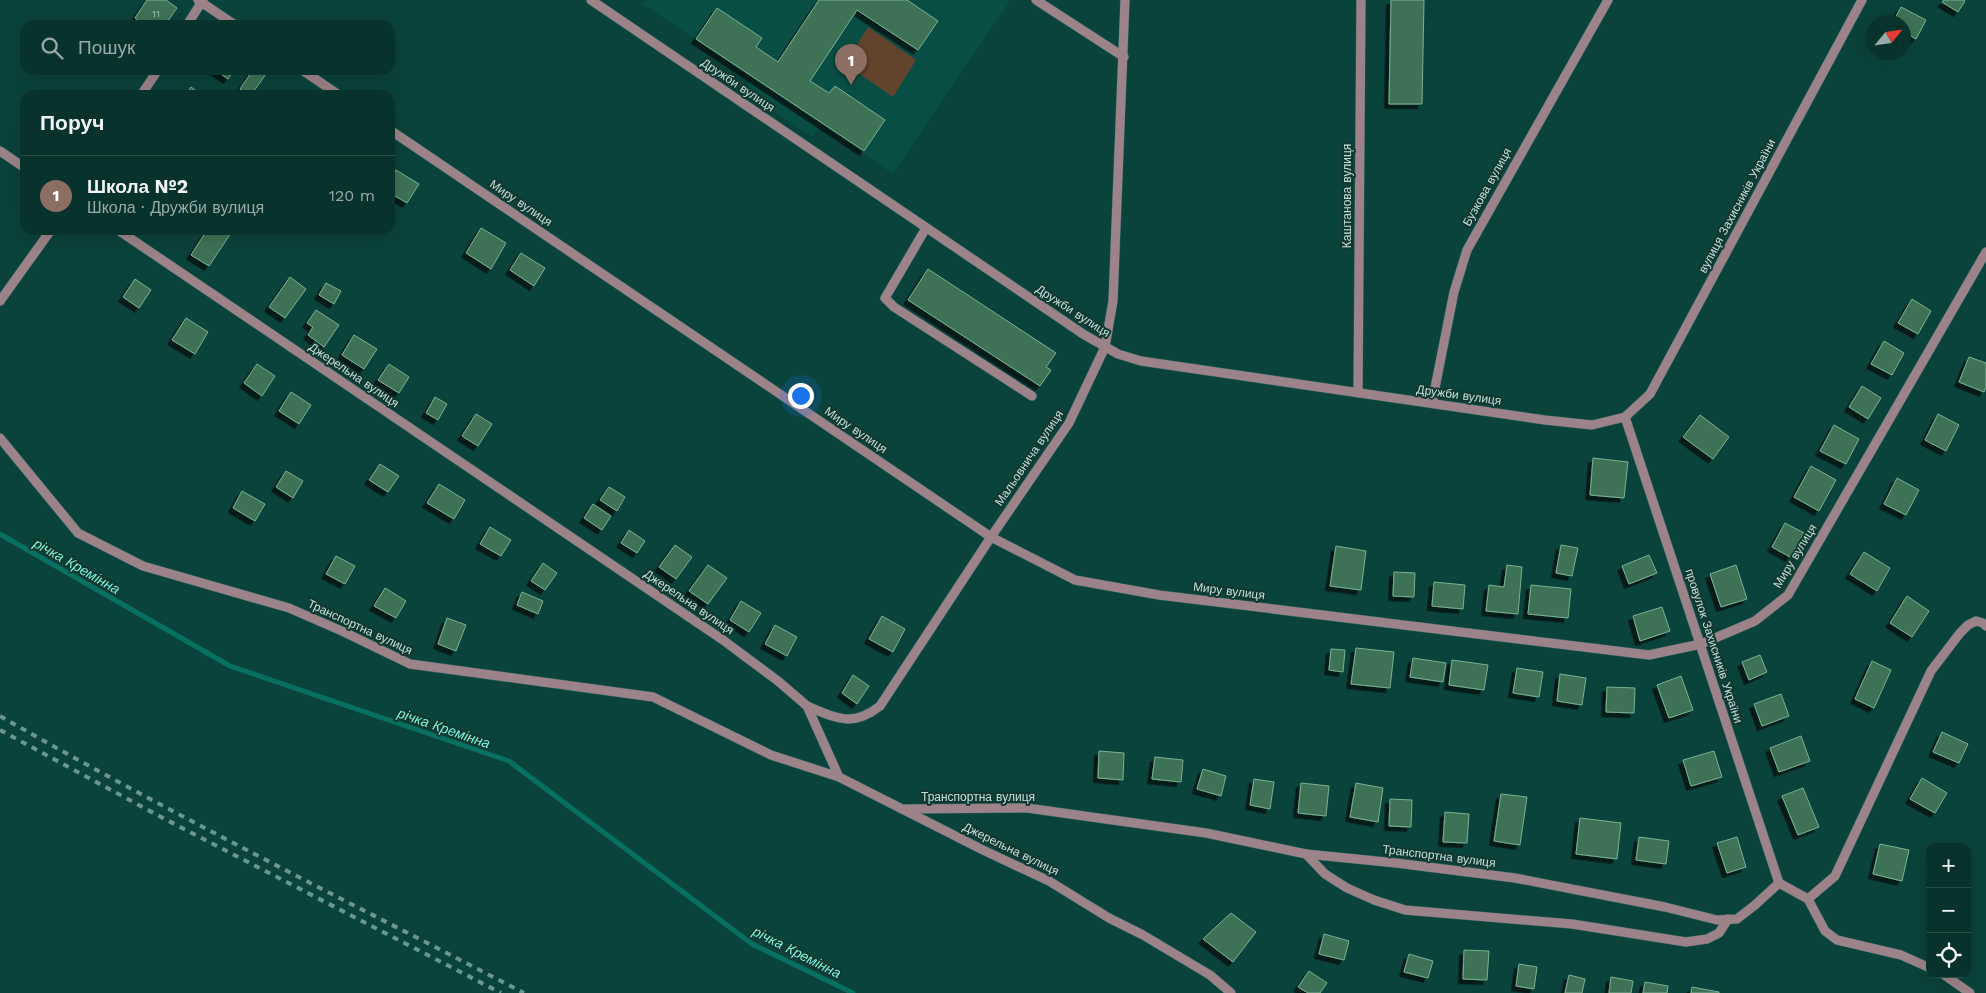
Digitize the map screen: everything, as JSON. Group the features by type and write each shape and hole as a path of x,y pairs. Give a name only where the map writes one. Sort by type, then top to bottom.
{"street":[{"name":"Дружби вулиця","path":"591,0 1083,334 1118,354 1141,361 1592,425 1625,417"},
{"path":"1036,0 1124,57"},
{"name":"Мальовнича вулиця","path":"807,706 838,719 855,719 868,715 880,706 991,536 1069,423 1106,347 1113,301 1125,0"},
{"name":"Каштанова вулиця","path":"1358,393 1361,0"},
{"name":"Бузкова вулиця","path":"1432,403 1454,292 1467,250 1608,0"},
{"name":"вулиця Захисників України","path":"1625,417 1650,394 1862,0"},
{"path":"190,20 201,1 229,20"},
{"path":"144,90 155,75"},
{"path":"309,75 332,90"},
{"name":"Миру вулиця","path":"395,133 991,536 1075,580 1159,595 1649,655 1701,644 1755,620 1788,595 1986,252"},
{"path":"0,151 20,165"},
{"path":"926,228 885,298 894,307 1032,396"},
{"path":"0,301 47,235"},
{"name":"Джерельна вулиця","path":"125,235 715,635 778,681 807,706 839,777 1049,881 1210,975 1230,993"},
{"name":"провулок Захисників України","path":"1625,417 1779,883"},
{"name":"Транспортна вулиця","path":"0,438 78,533 143,566 289,608 410,664 653,697 771,755 839,777"},
{"path":"1808,899 1835,876 1931,671 1960,633 1968,626 1976,621 1986,626"},
{"name":"Транспортна вулиця","path":"901,809 1027,808 1206,833 1306,854 1515,878 1665,907 1716,920 1737,919 1779,883"},
{"path":"1306,854 1325,874 1347,888 1374,900 1405,910 1572,924 1686,942 1707,939 1719,933 1728,919"},
{"path":"1779,883 1808,899 1825,931 1837,940 1901,955 1926,966"},
{"path":"1948,978 1970,993"}],"shaded area":[{"path":"646,0 1010,1 893,174 821,125 812,137 744,91 753,78 643,4"},
{"path":"868,27 916,60 893,97 845,64"}],"building":[{"path":"147,0 166,0 177,8 169,20 138,20 135,18"},
{"path":"819,0 907,0 938,21 918,50 857,10 810,81 829,93 835,86 885,120 864,151 696,39 717,8 762,38 756,47 778,62"},
{"path":"1391,0 1424,0 1422,104 1389,104"},
{"path":"1944,0 1965,1 1958,12 1942,2"},
{"path":"1901,7 1926,20 1916,39 1911,36 1911,15 1897,15"},
{"path":"222,75 231,75 228,79"},
{"path":"250,75 265,75 255,90 240,89"},
{"path":"396,170 419,184 407,203 395,196"},
{"path":"481,228 506,243 491,269 466,253"},
{"path":"204,235 230,235 209,266 191,255"},
{"path":"521,253 545,268 534,286 510,270"},
{"path":"928,269 1056,353 1046,367 1051,370 1040,386 908,300"},
{"path":"290,277 306,289 285,318 269,307"},
{"path":"135,279 151,290 139,308 123,297"},
{"path":"326,283 341,291 334,304 319,295"},
{"path":"1912,299 1931,311 1918,334 1898,323"},
{"path":"316,310 339,325 324,347 308,335 313,327 307,323"},
{"path":"186,318 208,332 195,354 172,340"},
{"path":"354,335 377,349 364,369 342,355"},
{"path":"1884,341 1904,353 1892,375 1871,364"},
{"path":"1969,357 1986,363 1986,387 1984,392 1959,382"},
{"path":"257,364 275,376 262,396 244,383"},
{"path":"389,364 409,377 399,393 378,380"},
{"path":"1862,386 1881,398 1868,419 1849,407"},
{"path":"291,392 311,405 299,424 279,411"},
{"path":"435,397 447,404 438,420 426,413"},
{"path":"476,414 492,424 478,446 462,436"},
{"path":"1938,414 1959,425 1946,451 1925,440"},
{"path":"1700,415 1729,437 1713,459 1683,437"},
{"path":"1834,425 1859,439 1846,464 1820,451"},
{"path":"1593,458 1628,462 1624,498 1590,495"},
{"path":"380,464 399,476 388,492 369,480"},
{"path":"1811,466 1836,480 1819,511 1794,497"},
{"path":"286,471 303,481 293,498 276,487"},
{"path":"1897,478 1919,490 1906,515 1884,504"},
{"path":"439,484 465,500 454,519 427,503"},
{"path":"609,487 625,497 617,511 600,500"},
{"path":"242,491 265,504 255,521 233,508"},
{"path":"593,504 611,516 602,530 584,518"},
{"path":"1785,523 1804,533 1790,557 1772,547"},
{"path":"490,527 511,540 501,556 480,544"},
{"path":"629,530 645,541 637,553 621,543"},
{"path":"675,545 692,557 676,579 659,567"},
{"path":"1561,545 1578,548 1572,576 1556,573"},
{"path":"1336,546 1366,551 1361,590 1330,586"},
{"path":"1864,552 1890,568 1877,591 1850,574"},
{"path":"1649,555 1657,573 1629,584 1622,566"},
{"path":"336,556 355,566 345,584 326,574"},
{"path":"543,563 557,573 545,590 531,581"},
{"path":"708,565 727,578 708,604 689,591"},
{"path":"1507,565 1522,567 1518,614 1486,611 1489,585 1504,587"},
{"path":"1736,565 1747,599 1721,607 1710,574"},
{"path":"1394,572 1415,573 1414,597 1393,596"},
{"path":"1434,582 1465,585 1463,609 1432,606"},
{"path":"1531,585 1571,589 1568,618 1528,614"},
{"path":"385,588 406,601 396,618 374,606"},
{"path":"522,592 543,601 538,614 517,605"},
{"path":"1907,596 1929,611 1912,637 1890,623"},
{"path":"741,601 761,613 749,632 730,620"},
{"path":"1662,607 1670,631 1640,641 1633,616"},
{"path":"882,616 905,629 893,652 869,639"},
{"path":"447,618 466,625 456,651 438,644"},
{"path":"775,625 797,637 787,656 765,644"},
{"path":"1356,648 1394,652 1390,688 1351,684"},
{"path":"1331,649 1345,650 1343,672 1329,670"},
{"path":"1760,655 1767,672 1749,680 1742,662"},
{"path":"1413,658 1446,663 1443,682 1410,677"},
{"path":"1452,660 1488,665 1484,690 1449,685"},
{"path":"1872,661 1891,670 1874,708 1855,699"},
{"path":"1517,668 1543,672 1539,697 1513,693"},
{"path":"1560,674 1586,678 1582,705 1557,701"},
{"path":"853,675 869,686 857,704 842,693"},
{"path":"1681,676 1693,710 1669,718 1657,685"},
{"path":"1607,687 1635,688 1634,713 1606,712"},
{"path":"1781,694 1789,716 1762,726 1754,704"},
{"path":"1942,732 1968,744 1959,763 1933,752"},
{"path":"1801,736 1810,761 1779,772 1770,748"},
{"path":"1099,751 1124,753 1123,780 1098,778"},
{"path":"1714,751 1722,777 1691,786 1683,760"},
{"path":"1155,757 1183,760 1181,782 1152,779"},
{"path":"1203,769 1226,776 1221,796 1197,789"},
{"path":"1922,778 1947,793 1935,813 1910,799"},
{"path":"1254,779 1274,782 1270,809 1250,805"},
{"path":"1301,783 1329,786 1326,816 1298,813"},
{"path":"1356,783 1383,788 1378,822 1350,817"},
{"path":"1803,788 1819,827 1798,835 1782,796"},
{"path":"1501,794 1527,797 1520,845 1494,841"},
{"path":"1390,799 1412,800 1411,827 1389,826"},
{"path":"1445,812 1469,814 1467,843 1443,842"},
{"path":"1580,818 1621,823 1617,859 1576,854"},
{"path":"1639,837 1669,841 1666,864 1636,860"},
{"path":"1737,837 1746,867 1727,873 1717,843"},
{"path":"1880,844 1909,850 1902,881 1873,874"},
{"path":"1231,913 1256,932 1233,962 1203,939"},
{"path":"1324,934 1349,941 1344,960 1319,954"},
{"path":"1464,950 1489,951 1487,980 1463,979"},
{"path":"1409,954 1433,961 1428,978 1404,972"},
{"path":"1519,964 1537,967 1534,989 1516,986"},
{"path":"1309,971 1327,983 1320,993 1308,993 1298,987"},
{"path":"1569,975 1585,979 1582,993 1565,993"},
{"path":"1611,977 1633,981 1631,993 1609,993"},
{"path":"1645,982 1668,986 1667,993 1643,993"},
{"path":"1692,987 1719,992 1719,993 1691,993"}],"waterway":[{"name":"річка Кремінна","path":"0,534 230,666 509,761 752,944 853,993"}],"railway":[{"path":"0,716 195,823 524,993"},
{"path":"0,730 161,817 501,993"}],"place":[{"name":"Школа №2","path":"851,85"}]}
